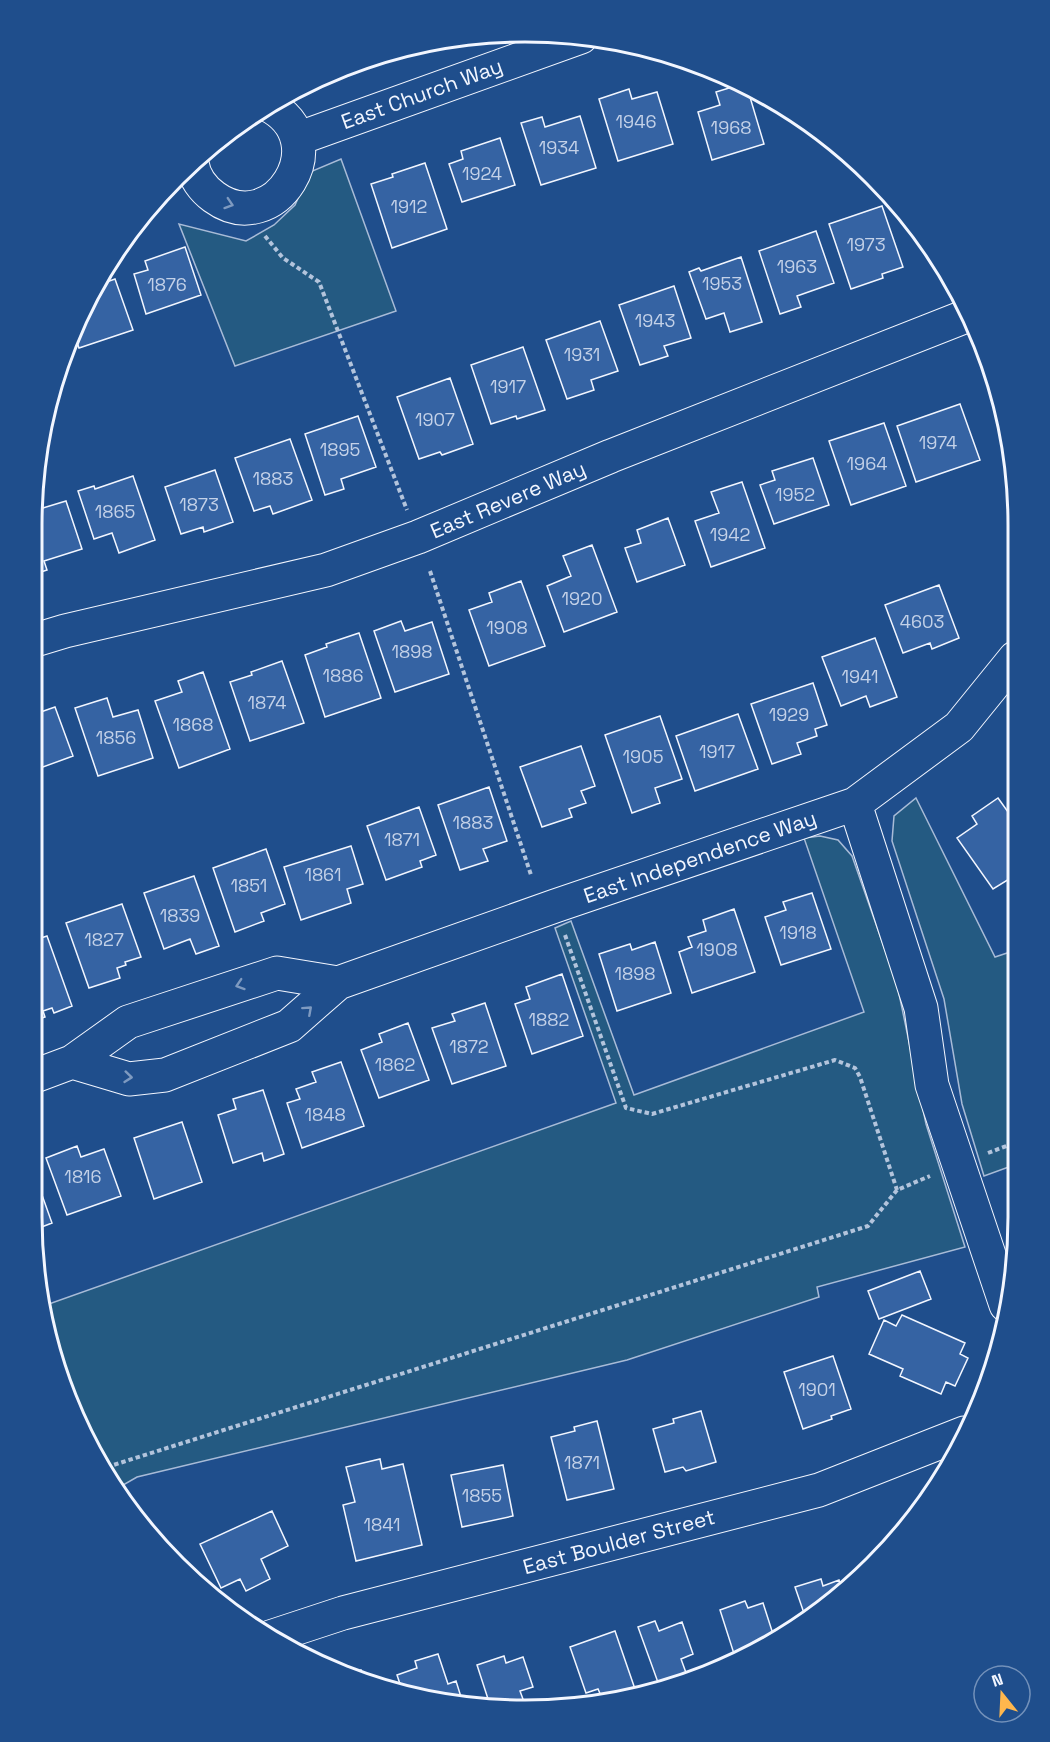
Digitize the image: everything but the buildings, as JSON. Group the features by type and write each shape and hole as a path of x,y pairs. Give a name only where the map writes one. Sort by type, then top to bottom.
{"street":[{"name":"East Church Way","path":"297,140 564,44"},
{"path":"193,174 207,192 230,206 244,208 258,206 282,192 291,181 297,168 299,154 297,140 291,126 277,111"},
{"name":"East Revere Way","path":"42,638 326,570 418,537 633,447 961,318"},
{"name":"East Independence Way","path":"72,1062 129,1078 165,1075 289,1026 338,983 855,804 959,728 1008,666"},
{"path":"855,804 921,1008 932,1084 1002,1293"},
{"name":"East Independence Way","path":"42,1073 72,1062 128,1022 277,973 338,983"},
{"name":"East Boulder Street","path":"280,1633 343,1613 819,1490 955,1437"}],"path":[{"path":"261,232 283,258 319,282 408,510"},
{"path":"430,571 531,875"},
{"path":"565,935 626,1108 652,1114 834,1060 855,1068 860,1077 897,1190"},
{"path":"988,1153 1008,1146"},
{"path":"111,1466 868,1226 897,1190 933,1175"}],"shaded area":[{"path":"341,159 396,311 235,366 179,224 246,241 274,225 295,205 310,172"},
{"path":"916,798 995,957 1008,953 1008,1167 984,1176 962,1104 944,999 892,841 894,816"},
{"path":"820,836 838,840 852,856 897,984 926,1124 965,1247 817,1287 819,1297 627,1360 137,1477 123,1485 92,1431 79,1402 58,1342 50,1304 616,1103 555,928 571,921 634,1095 864,1012 804,838"}]}
